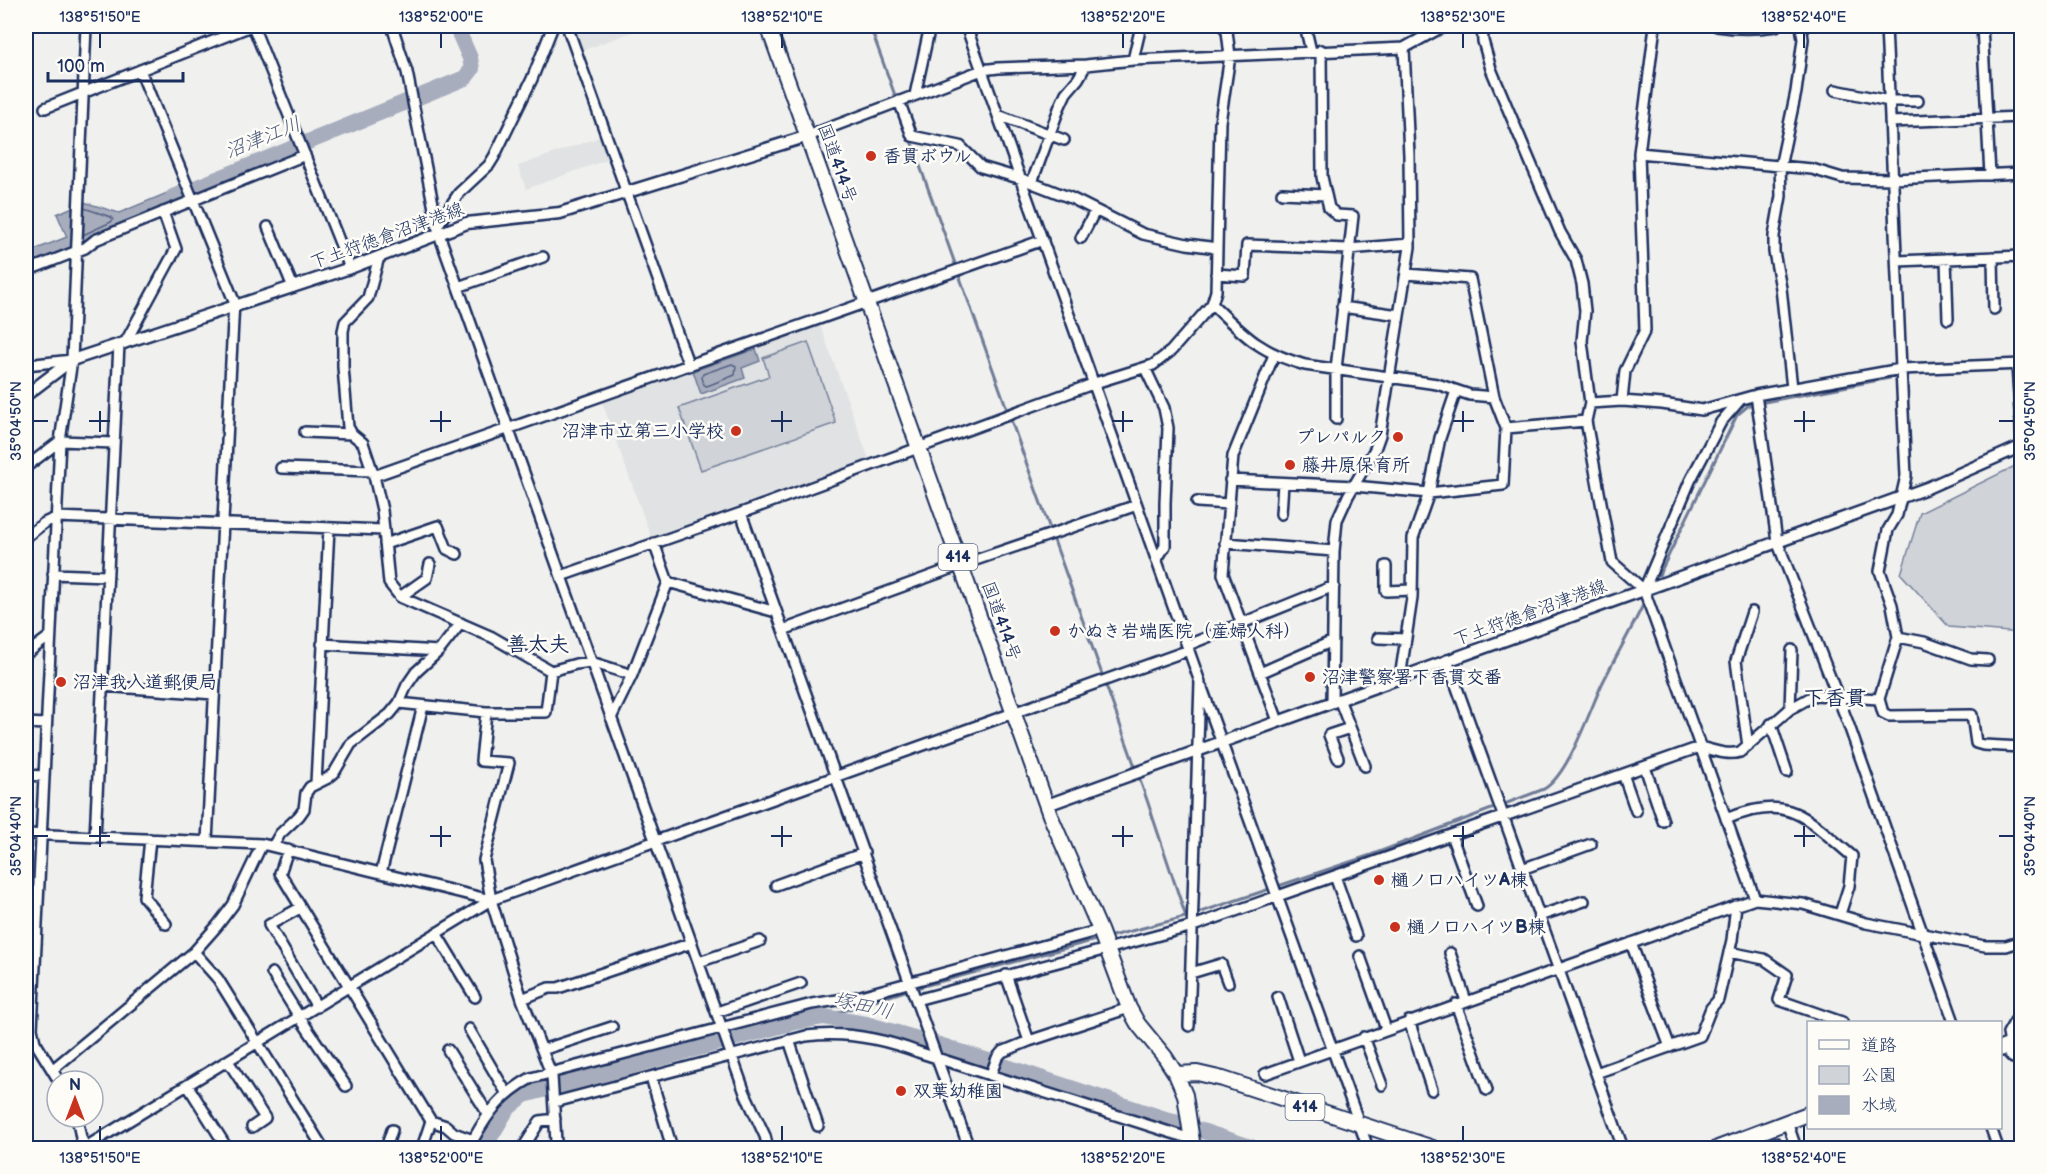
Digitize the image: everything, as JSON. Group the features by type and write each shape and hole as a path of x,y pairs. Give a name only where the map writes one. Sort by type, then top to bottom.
{"highway":[{"name":"国道414号","path":"768,26 1047,806 1100,930 1129,1008 1138,1024 1176,1074 1185,1095 1191,1144"},
{"name":"414","path":"1176,1074 1197,1073 1223,1078 1433,1149"},
{"path":"1718,1149 1807,1115"}],"main road":[{"name":"下土狩徳倉沼津港線","path":"26,395 72,360 380,258 438,230 473,221 560,213 808,136"},
{"name":"下土狩徳倉沼津港線","path":"1047,806 1928,488 2022,444"}],"street":[{"path":"51,1069 29,1029 35,957 60,441 72,360 86,26"},
{"path":"45,108 252,26 350,268"},
{"path":"392,26 400,44 407,72 438,230 746,1094 765,1136 768,1149"},
{"path":"438,230 459,194 489,165 494,157 532,79 553,26"},
{"path":"567,26 689,366"},
{"path":"915,95 930,26"},
{"path":"966,26 1368,1149"},
{"path":"1133,60 1141,26"},
{"path":"561,576 1145,368 1153,365 1171,351 1212,304 1216,291 1220,122 1230,56 1227,31 1223,26"},
{"path":"1305,26 1316,50 1322,177 1329,208 1337,215 1353,216 1336,369 1336,419"},
{"path":"808,136 982,70 1086,66 1133,60 1316,50 1404,48 1444,26"},
{"path":"1482,26 1483,41 1491,69 1560,232 1576,261 1582,284 1585,311 1582,341 1590,403 1586,421 1612,562 1644,590 1755,899"},
{"path":"1622,401 1624,371 1645,330 1639,153 1655,26"},
{"path":"1717,26 1738,29 1776,26"},
{"path":"1792,388 1774,257 1774,236 1781,196 1780,167 1796,92 1803,39 1801,26"},
{"path":"1886,26 1906,476 1897,515 1888,530 1880,571 1892,605 1898,637 1880,699 1883,713 1889,716 1972,715 1976,743 2022,747"},
{"path":"1982,26 1990,175"},
{"path":"1365,766 1336,700 1333,641 1334,551 1337,520 1375,449 1380,435 1406,274 1410,244 1404,48"},
{"path":"1032,182 1066,93 1086,66"},
{"path":"140,70 234,300 207,843"},
{"path":"1835,90 1889,101 1918,101"},
{"path":"899,101 912,136 960,146 981,167 1032,182 1152,237 1217,248"},
{"path":"998,115 1064,140"},
{"path":"1890,122 2022,117"},
{"path":"1639,153 1812,169 1842,178 1893,179 2022,173"},
{"path":"26,271 85,248 95,240 305,155"},
{"path":"1282,194 1326,195"},
{"path":"1081,238 1095,211"},
{"path":"95,837 114,443 122,344 176,249 163,212"},
{"path":"268,227 293,287"},
{"path":"281,468 373,474 509,429 1043,240"},
{"path":"1216,274 1245,276 1247,245 1348,249 1410,244"},
{"path":"1897,261 2022,256"},
{"path":"458,287 543,257"},
{"path":"1993,257 1994,309"},
{"path":"380,258 368,297 345,322 343,367 348,427 352,434 363,443 382,510 389,583 400,597 492,637 551,671 591,662 632,675"},
{"path":"1946,259 1948,319"},
{"path":"1230,480 1354,486 1429,493 1503,485 1506,428 1494,397 1470,279 1406,274"},
{"path":"1212,304 1250,341 1274,355 1305,365 1390,376 1494,397"},
{"path":"1342,307 1399,315"},
{"path":"1274,355 1233,456 1223,574 1278,721"},
{"path":"26,366 72,360"},
{"path":"1590,403 1622,401 1702,410 1756,395 1901,369 2019,364 2022,444"},
{"path":"1145,368 1161,400 1168,428 1164,503 1166,546 1156,559"},
{"path":"1400,678 1412,590 1413,538 1429,493 1440,438 1456,391"},
{"path":"1756,395 1777,541 1848,723 1953,1021"},
{"path":"1644,590 1690,481 1721,422 1740,400"},
{"path":"1506,428 1586,421"},
{"path":"305,432 352,434"},
{"path":"26,467 60,441 114,443"},
{"path":"1281,514 1283,483"},
{"path":"1197,502 1228,504"},
{"path":"783,630 1137,505"},
{"path":"741,513 969,1149"},
{"path":"26,537 44,523 57,517 383,530"},
{"path":"384,544 438,526 447,549 457,554"},
{"path":"316,783 328,528"},
{"path":"611,718 632,675 668,582 654,543"},
{"path":"1225,543 1334,551"},
{"path":"400,597 427,578 430,564"},
{"path":"1386,566 1386,591 1412,590"},
{"path":"53,574 107,576"},
{"path":"668,582 776,612"},
{"path":"79,1129 86,1148 491,900 1110,678 1189,648 1334,586"},
{"path":"1748,746 1736,661 1752,612"},
{"path":"273,846 280,834 304,810 306,793 310,787 334,773 351,744 390,714 399,703 416,672 439,651 461,623"},
{"path":"26,654 50,636"},
{"path":"1898,637 1924,642 1971,659 1988,660"},
{"path":"1378,638 1406,639"},
{"path":"1260,673 1333,641"},
{"path":"322,644 439,651"},
{"path":"1790,709 1792,650"},
{"path":"1447,660 1623,1149"},
{"path":"399,703 486,712 546,712 551,671"},
{"path":"1189,1026 1200,682"},
{"path":"102,686 214,694"},
{"path":"916,1000 1193,926 1451,835 1502,814 1700,747 1734,754 1748,746 1790,709 1815,695 1880,699"},
{"path":"381,873 423,706"},
{"path":"486,712 481,761 509,763 484,860 491,900 522,999 552,1075 556,1142 560,1149"},
{"path":"26,723 45,724"},
{"path":"1771,724 1787,772"},
{"path":"1338,758 1329,735 1350,728"},
{"path":"1645,767 1663,821"},
{"path":"1623,774 1636,812"},
{"path":"26,775 43,776"},
{"path":"1726,819 1757,809 1786,809 1809,820 1852,856 1849,886 1840,914"},
{"path":"26,834 262,844 491,900"},
{"path":"1451,835 1477,906"},
{"path":"150,840 144,897 166,924"},
{"path":"53,1069 194,952 218,926 233,905 262,844"},
{"path":"1522,869 1591,844"},
{"path":"288,850 280,873 431,1121 473,1140 488,1114 514,1088 531,1078 552,1075 812,1004 856,998 1100,930"},
{"path":"776,885 864,853"},
{"path":"1335,876 1356,936"},
{"path":"1265,1074 1332,1048 1755,899 1803,904 1866,923 1985,946 2007,946 2022,941"},
{"path":"1539,916 1584,901"},
{"path":"1596,1073 1701,1036 1711,1008 1718,1000 1730,952 1736,905"},
{"path":"300,908 269,926 317,1007"},
{"path":"436,933 476,997"},
{"path":"699,962 760,941"},
{"path":"1631,942 1670,1047"},
{"path":"522,999 549,988 558,988 692,943"},
{"path":"26,945 35,957"},
{"path":"194,952 218,979 323,1149"},
{"path":"1730,952 1764,959 1787,975 1779,1000 1837,1021"},
{"path":"1450,953 1461,1003 1487,1090"},
{"path":"1360,956 1386,1029"},
{"path":"1191,973 1221,964 1228,983"},
{"path":"272,973 346,1086"},
{"path":"1006,975 1029,1041"},
{"path":"717,1012 801,983"},
{"path":"1278,997 1299,1061"},
{"path":"992,1072 1002,1052 1129,1008"},
{"path":"2022,1018 2015,1021 2008,1033 2013,1058 2022,1058"},
{"path":"1409,1021 1432,1090"},
{"path":"542,1050 612,1027"},
{"path":"469,1029 507,1094"},
{"path":"555,1100 806,1036 831,1033 860,1035 890,1041 992,1072 1191,1144"},
{"path":"1364,1037 1382,1085"},
{"path":"789,1040 818,1126"},
{"path":"448,1050 488,1114"},
{"path":"228,1061 265,1118 252,1127"},
{"path":"651,1077 672,1149"},
{"path":"188,1086 227,1149"},
{"path":"523,1149 540,1121 555,1119"},
{"path":"422,1149 431,1121"},
{"path":"1786,1122 1796,1148 1799,1149"},
{"path":"1991,1129 1998,1149"},
{"path":"386,1149 392,1130"}],"shaded area":[{"path":"573,26 648,26 581,51"},
{"path":"600,137 609,159 526,189 518,166"},
{"name":"沼津市立第三小学校","path":"820,325 869,459 651,537 602,402"}],"green space":[{"path":"808,342 836,423 701,470 679,408 769,376 763,358"},
{"path":"2021,463 2021,633 1949,627 1901,574 1920,513"}],"water":[{"path":"184,186 194,193 87,239 82,245 26,268 26,228 34,250 67,237 57,214 84,202 119,213"},
{"path":"756,349 760,361 742,368 745,378 701,394 693,371"}],"waterway":[{"name":"沼津江川","path":"173,197 465,78 472,69 470,58 456,26"},
{"path":"870,26 897,101"},
{"path":"910,138 1147,800 1186,917"},
{"path":"1659,575 1737,415 1749,405 1890,378"},
{"path":"1195,914 1371,855 1544,789 1562,770 1570,757 1602,684 1643,605"},
{"path":"1108,937 1189,916"},
{"path":"824,1017 905,991 1099,939"},
{"name":"塚田川","path":"484,1148 507,1109 524,1095 791,1023 824,1017 866,1024 949,1048 1254,1148"}],"place":[{"name":"香貫ボウル","path":"871,156"},
{"name":"沼津市立第三小学校","path":"736,431"},
{"name":"プレパルク","path":"1398,437"},
{"name":"藤井原保育所","path":"1290,465"},
{"name":"かぬき岩端医院（産婦人科）","path":"1055,631"},
{"name":"沼津警察署下香貫交番","path":"1310,677"},
{"name":"沼津我入道郵便局","path":"61,682"},
{"name":"樋ノ口ハイツA棟","path":"1379,880"},
{"name":"樋ノ口ハイツB棟","path":"1395,927"},
{"name":"双葉幼稚園","path":"901,1091"}],"district":[{"name":"善太夫","path":"538,644"},
{"name":"下香貫","path":"1835,698"}]}
